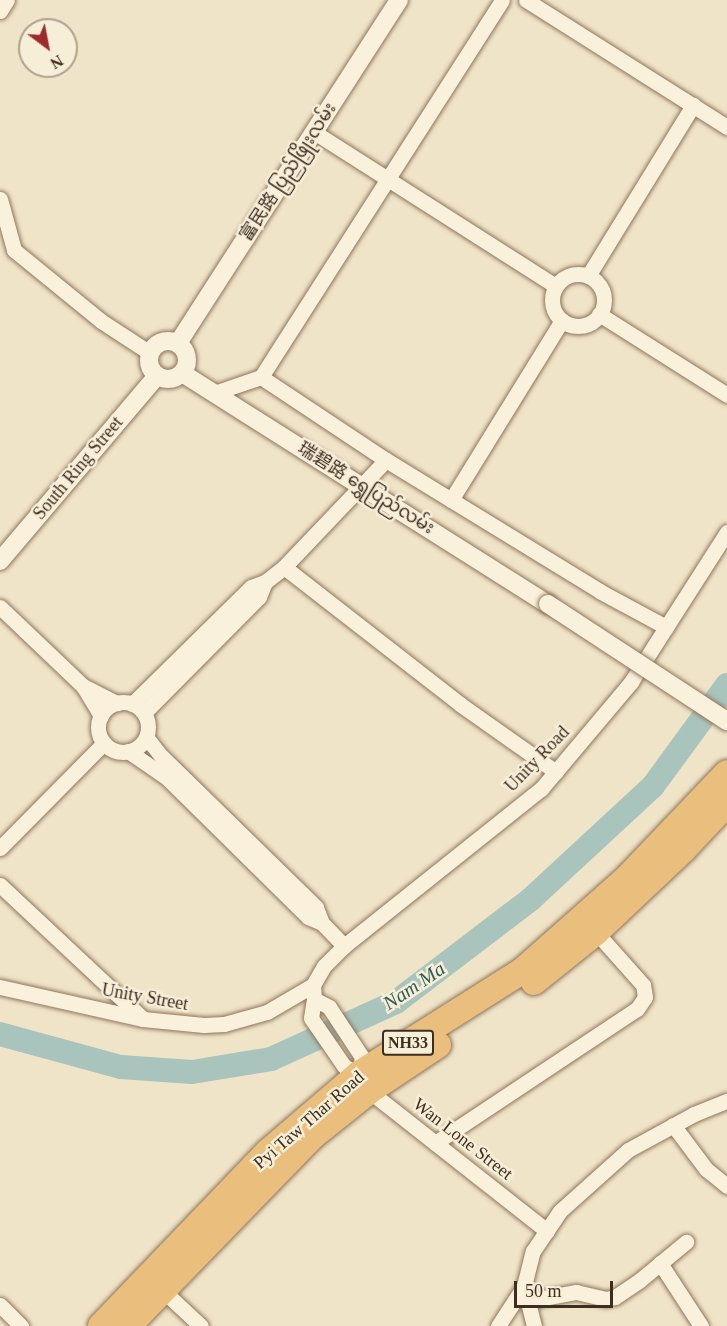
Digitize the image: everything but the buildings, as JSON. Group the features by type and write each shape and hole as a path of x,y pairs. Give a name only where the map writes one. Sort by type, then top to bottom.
{"highway":[{"name":"Pyi Taw Thar Road","path":"128,1326 156,1284 268,1152 359,1072 522,971 626,879 727,773"},
{"name":"Pyi Taw Thar Road","path":"359,1072 529,986 596,932 684,849 727,803"},
{"name":"Pyi Taw Thar Road","path":"100,1326 156,1284"}],"street":[{"path":"0,11 6,0"},
{"name":"富民路 ပြည်ဖြိုးလမ်း","path":"178,343 399,0"},
{"path":"214,393 261,377 502,0"},
{"path":"526,0 727,127"},
{"path":"588,276 693,105"},
{"path":"314,132 556,286"},
{"path":"0,199 15,250"},
{"path":"0,240 101,321 150,353"},
{"path":"576,274 588,276 598,283 602,290 603,307 599,314 587,324 579,325 561,320 552,302 556,286 568,276 576,274"},
{"path":"599,314 727,395"},
{"path":"451,500 561,320"},
{"path":"162,342 178,343 187,357 182,373 167,379 157,376 149,365 150,353 162,342"},
{"name":"瑞碧路 ရွှေပြည်လမ်း","path":"182,373 548,604 727,721"},
{"name":"South Ring Street","path":"0,561 157,376"},
{"path":"261,377 386,460 602,592 666,627"},
{"path":"83,686 131,706 147,721 146,737 136,748 119,751 104,743 99,730 101,716 110,706 131,706 259,597 266,582 284,567 386,460"},
{"name":"Unity Road","path":"314,992 324,966 344,946 541,789 631,682 727,532"},
{"path":"284,567 461,705 556,772"},
{"path":"0,607 83,686 101,716"},
{"path":"146,737 161,756 316,907 322,923"},
{"path":"0,848 104,743"},
{"path":"128,751 166,777 308,917 322,923 344,946"},
{"path":"0,885 143,1019"},
{"path":"435,1143 637,1009 645,997 643,985 596,932"},
{"name":"Unity Street","path":"0,987 173,1024 225,1024 267,1012 314,992"},
{"path":"314,992 329,1007 359,1072"},
{"path":"314,992 311,1018 359,1072"},
{"name":"Wan Lone Street","path":"359,1072 435,1143 547,1231"},
{"path":"534,1326 526,1294 533,1251 560,1211 628,1150 673,1125 727,1101"},
{"path":"673,1125 706,1169 727,1186"},
{"path":"498,1326 526,1294 576,1292 606,1299 615,1296 686,1242"},
{"path":"660,1263 700,1326"},
{"path":"156,1284 201,1326"},
{"path":"0,1305 21,1326"}],"waterway":[{"name":"Nam Ma","path":"0,1034 121,1067 192,1072 271,1059 396,1002 531,899 653,786 727,685"}]}
